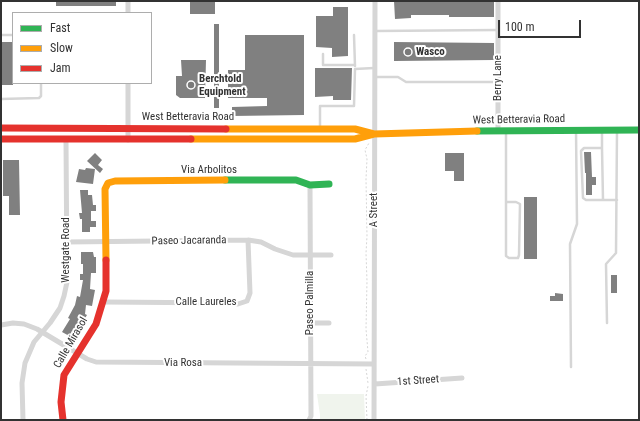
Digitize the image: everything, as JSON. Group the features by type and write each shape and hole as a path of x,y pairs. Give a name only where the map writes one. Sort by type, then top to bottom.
{"street":[{"path":"128,1 128,12"},
{"name":"A Street","path":"374,420 375,1"},
{"name":"Berry Lane","path":"498,1 498,82 502,130"},
{"path":"128,84 128,140"},
{"name":"West Betteravia Road","path":"1,128 320,128 355,129 374,134"},
{"name":"West Betteravia Road","path":"1,139 355,139 374,134 502,130 639,130"},
{"name":"Westgate Road","path":"23,420 22,383 24,363 34,342 60,308 67,282 66,140"},
{"name":"Via Arbolitos","path":"108,184 115,181 296,180 310,185 329,184"},
{"name":"Calle Mirasol","path":"64,420 62,418 61,402 64,375 96,324 104,302 106,291 105,189 108,184"},
{"name":"Paseo Palmilla","path":"309,420 311,416 310,185"},
{"name":"Paseo Jacaranda","path":"66,242 248,240 261,242 275,249 293,255 331,255"},
{"name":"Calle Laureles","path":"104,302 230,302 238,304 247,301 250,292 248,240"},
{"name":"Via Rosa","path":"1,325 13,323 24,324 42,332 77,354 96,362 374,364"},
{"path":"310,323 329,323"},
{"name":"1st Street","path":"375,384 462,378"}],"lane":[{"path":"375,31 498,30"},
{"path":"1,35 12,35"},
{"path":"320,128 320,106 354,106 354,35"},
{"path":"323,54 323,65 375,68"},
{"path":"375,77 398,77 406,82 498,82"},
{"path":"1,99 39,98 41,96 42,84"},
{"path":"502,130 506,202 506,256 509,258 518,258 520,204 516,202 506,202"},
{"path":"571,367 570,244 577,224 576,130"},
{"path":"602,130 603,200"},
{"path":"607,323 606,264 616,253 618,130"},
{"path":"602,148 584,148 581,151 584,198 586,200 617,200"}],"path":[{"path":"366,420 366,396 368,385 366,356 368,352 366,329 366,179 368,159 365,150 374,134"}],"shaded area":[{"path":"317,394 364,394 365,420 320,420"}],"building":[{"path":"56,1 116,1 116,6 56,6"},
{"path":"190,1 215,1 215,14 190,14"},
{"path":"394,1 494,1 494,17 411,15 411,18 395,19"},
{"path":"333,7 348,7 348,56 332,57 332,48 316,47 316,16 333,16"},
{"path":"214,24 219,24 219,108 214,108"},
{"path":"245,35 304,35 304,115 232,116 232,107 267,106 267,98 228,98 228,70 245,70"},
{"path":"1,42 12,42 13,85 1,85"},
{"path":"394,42 494,43 494,60 394,61"},
{"name":"Berchtold Equipment","path":"181,60 206,60 205,98 180,98 176,95 176,76 182,76"},
{"path":"315,68 352,68 351,100 333,100 333,96 315,97"},
{"path":"584,152 591,152 592,177 596,177 596,185 592,185 592,195 586,195"},
{"path":"95,153 102,160 98,165 103,169 100,173 87,161"},
{"path":"445,153 464,153 464,181 454,181 454,171 445,171"},
{"path":"3,160 19,160 20,215 9,215 9,196 3,196"},
{"path":"86,168 95,169 93,184 76,182 79,169 85,170"},
{"path":"80,190 88,190 88,195 92,195 93,205 96,205 96,211 91,211 91,221 96,221 96,227 90,227 90,232 82,232 82,219 80,219 79,213 82,213"},
{"path":"524,197 537,197 537,259 524,259"},
{"path":"81,252 93,252 94,257 96,257 96,273 91,273 90,289 95,290 92,306 86,305 85,314 87,315 84,320 86,321 78,334 76,333 73,338 62,332 70,319 68,318 75,305 77,296 80,297 83,280 80,280 80,274 83,274"},
{"path":"611,275 617,275 617,293 611,293"},
{"path":"555,293 563,294 563,301 550,301 550,296 555,296"}],"traffic: fast":[{"path":"477,131 639,130"},
{"path":"225,180 296,180 310,185 329,184"}],"traffic: slow":[{"path":"226,129 355,129 374,134"},
{"path":"191,139 355,139 374,134 477,131"},
{"path":"106,260 105,189 108,183 115,181 225,180"}],"traffic: jam":[{"path":"1,128 226,129"},
{"path":"1,139 191,139"},
{"path":"63,420 61,402 64,375 96,324 106,291 106,260"}],"place":[{"name":"Wasco","path":"408,52"},
{"name":"Berchtold Equipment","path":"191,85"}]}
